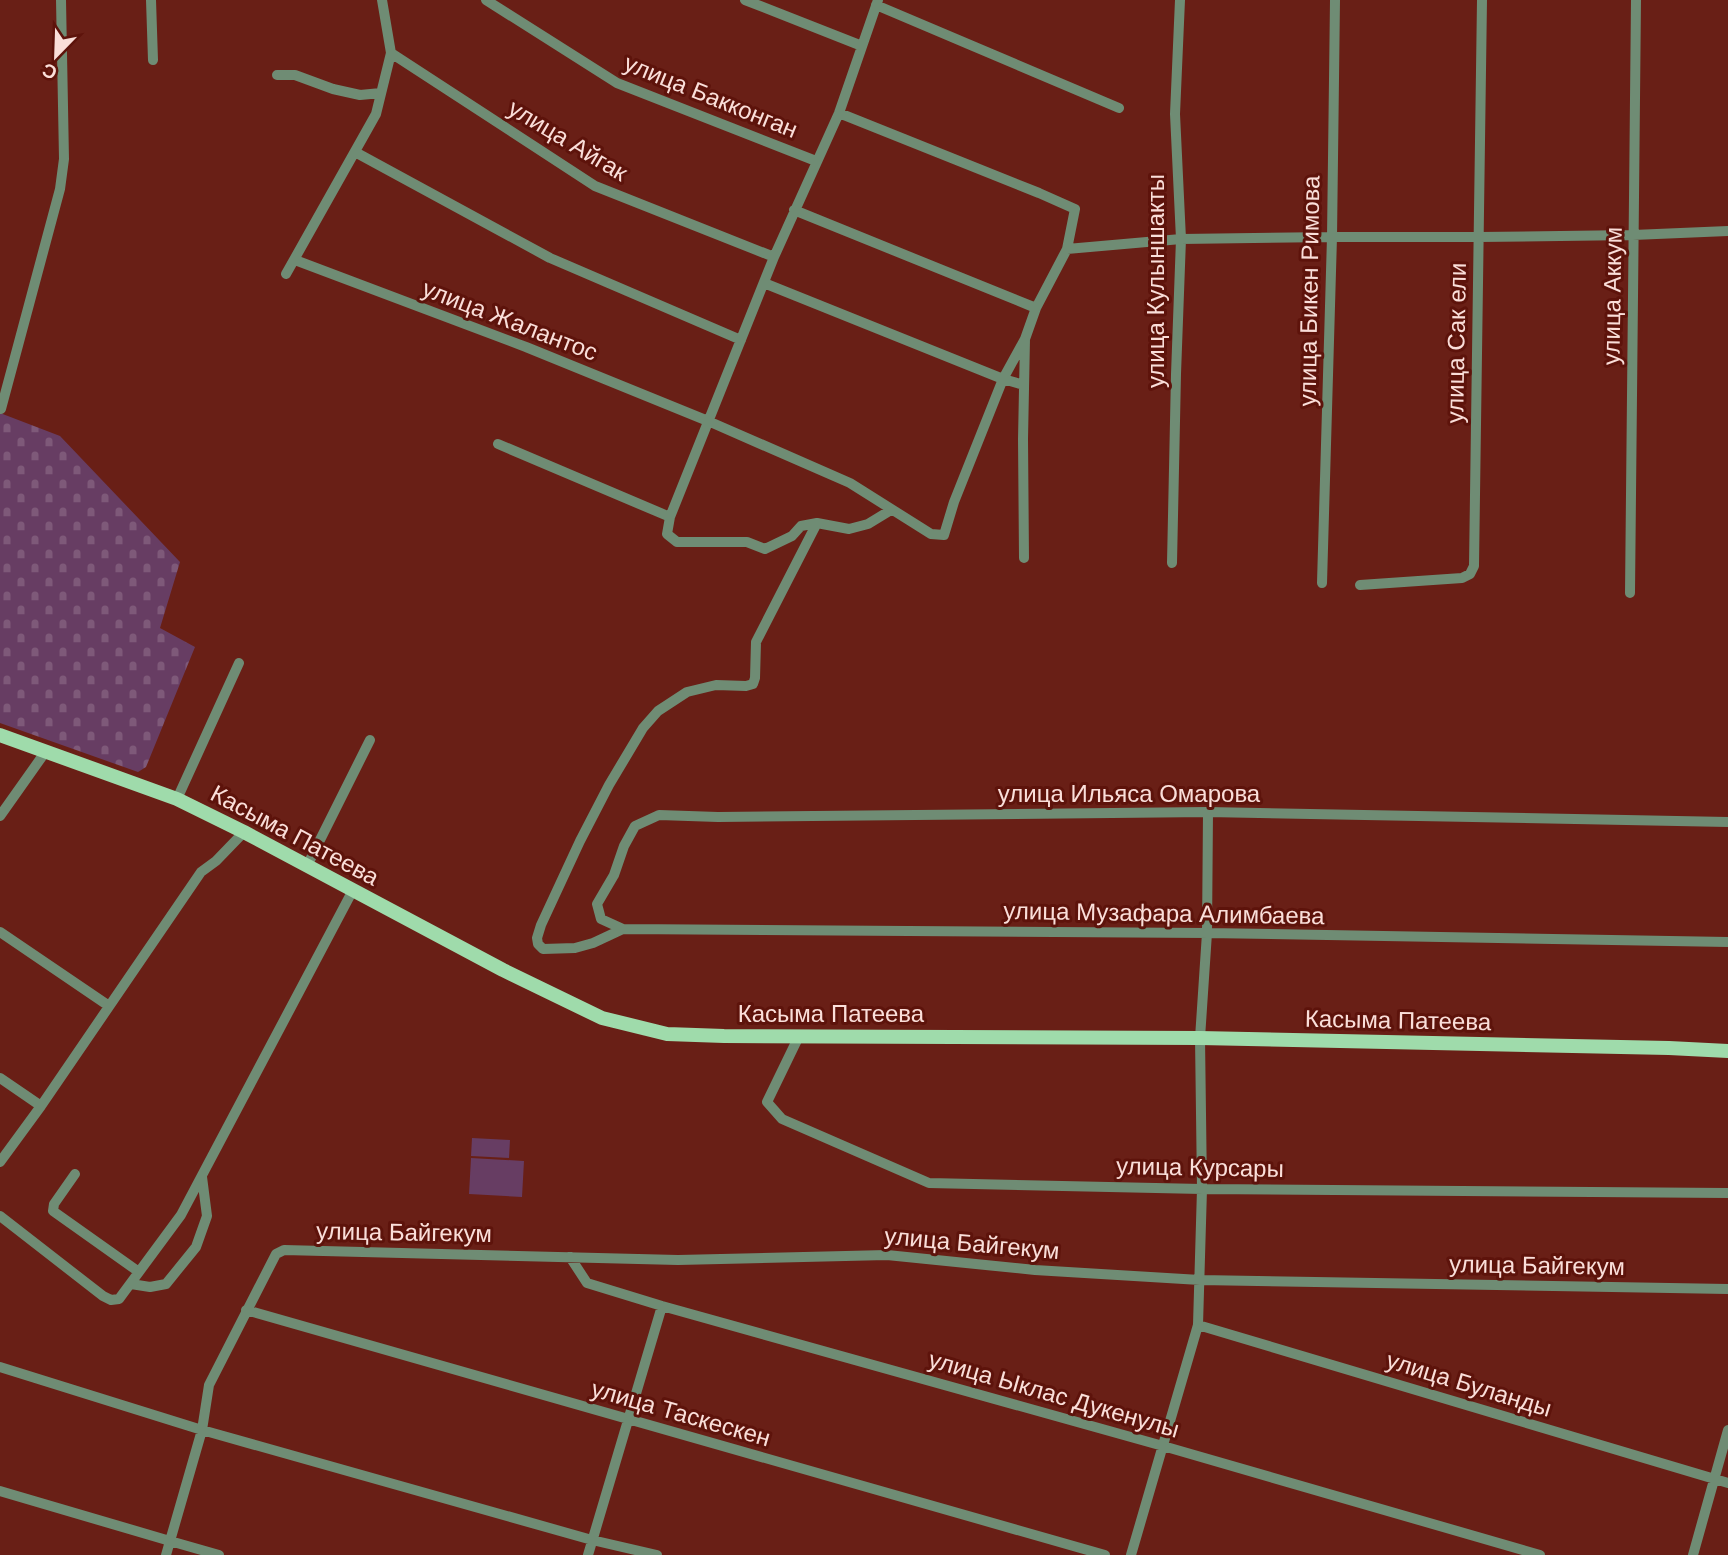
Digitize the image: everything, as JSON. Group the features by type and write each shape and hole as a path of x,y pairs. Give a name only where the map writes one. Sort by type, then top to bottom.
{"main road":[{"name":"Касыма Патеева","path":"0,735 177,799 503,970 602,1017 667,1034 1200,1038 1728,1051"}],"street":[{"path":"1,409 60,189 64,159 61,0"},
{"path":"150,0 153,60"},
{"path":"286,274 376,114 391,53 382,0"},
{"name":"улица Бакконган","path":"486,0 617,83 816,161"},
{"path":"745,0 862,46"},
{"name":"улица Кулыншакты","path":"1172,563 1181,239 1175,114 1180,0"},
{"name":"улица Бикен Римова","path":"1322,583 1332,237 1335,0"},
{"name":"улица Сак ели","path":"1360,584 1462,578 1470,574 1474,566 1482,0"},
{"name":"улица Аккум","path":"1630,593 1636,0"},
{"path":"891,510 868,524 849,528 817,523 801,526 792,536 765,549 747,542 677,542 667,534 670,517 774,257 839,113 877,3 1119,108"},
{"name":"улица Айгак","path":"391,53 594,186 774,257"},
{"path":"277,75 295,75 333,89 360,95 382,93"},
{"path":"839,113 1039,192 1074,209 1067,249 1036,308 1026,339 1003,379"},
{"path":"355,152 551,258 741,340"},
{"path":"794,210 1036,308"},
{"path":"1067,249 1181,239 1633,235 1728,231"},
{"name":"улица Жалантос","path":"295,260 526,347 708,421 850,483 931,534 944,535 954,502 1003,379"},
{"path":"764,283 1024,385"},
{"path":"1024,558 1026,339"},
{"path":"498,444 670,517"},
{"path":"623,929 575,948 543,949 538,944 537,937 580,841 643,728 658,711 687,692 716,685 753,684 756,642 817,523"},
{"path":"177,799 239,663"},
{"path":"307,866 370,740"},
{"path":"0,816 46,751"},
{"path":"1131,1555 1198,1325 1202,1189 1200,1038 1207,933 1208,812"},
{"name":"улица Ильяса Омарова","path":"601,919 597,904 614,875 624,845 635,826 659,814 718,817 1208,812 1728,822"},
{"path":"0,1162 201,872 216,861 244,832"},
{"path":"0,1216 103,1296 111,1300 119,1299 181,1215 353,890"},
{"name":"улица Музафара Алимбаева","path":"601,919 623,929 1207,933 1728,942"},
{"path":"0,932 109,1006"},
{"name":"улица Курсары","path":"799,1036 767,1102 782,1119 929,1183 1202,1189 1728,1193"},
{"path":"0,1078 41,1106"},
{"path":"75,1174 54,1204 53,1211 139,1272"},
{"path":"131,1284 150,1287 166,1284 196,1247 207,1216 202,1177"},
{"name":"улица Байгекум","path":"246,1310 276,1254 284,1250 678,1260 887,1255 1035,1270 1200,1280 1728,1289"},
{"name":"улица Ыклас Дукенулы","path":"570,1257 587,1283 1540,1555"},
{"path":"588,1555 662,1306"},
{"path":"166,1555 202,1430 209,1385 246,1310"},
{"name":"улица Таскескен","path":"246,1310 1105,1555"},
{"name":"улица Буланды","path":"1198,1325 1728,1483"},
{"path":"0,1367 202,1430 592,1540 657,1555"},
{"path":"1693,1555 1728,1430"},
{"path":"0,1491 219,1555"}],"green space":[{"path":"0,413 60,436 180,562 160,628 195,647 146,767 138,772 0,723"},
{"path":"472,1138 510,1140 509,1158 471,1156"},
{"path":"471,1158 524,1161 522,1197 469,1194"}]}
